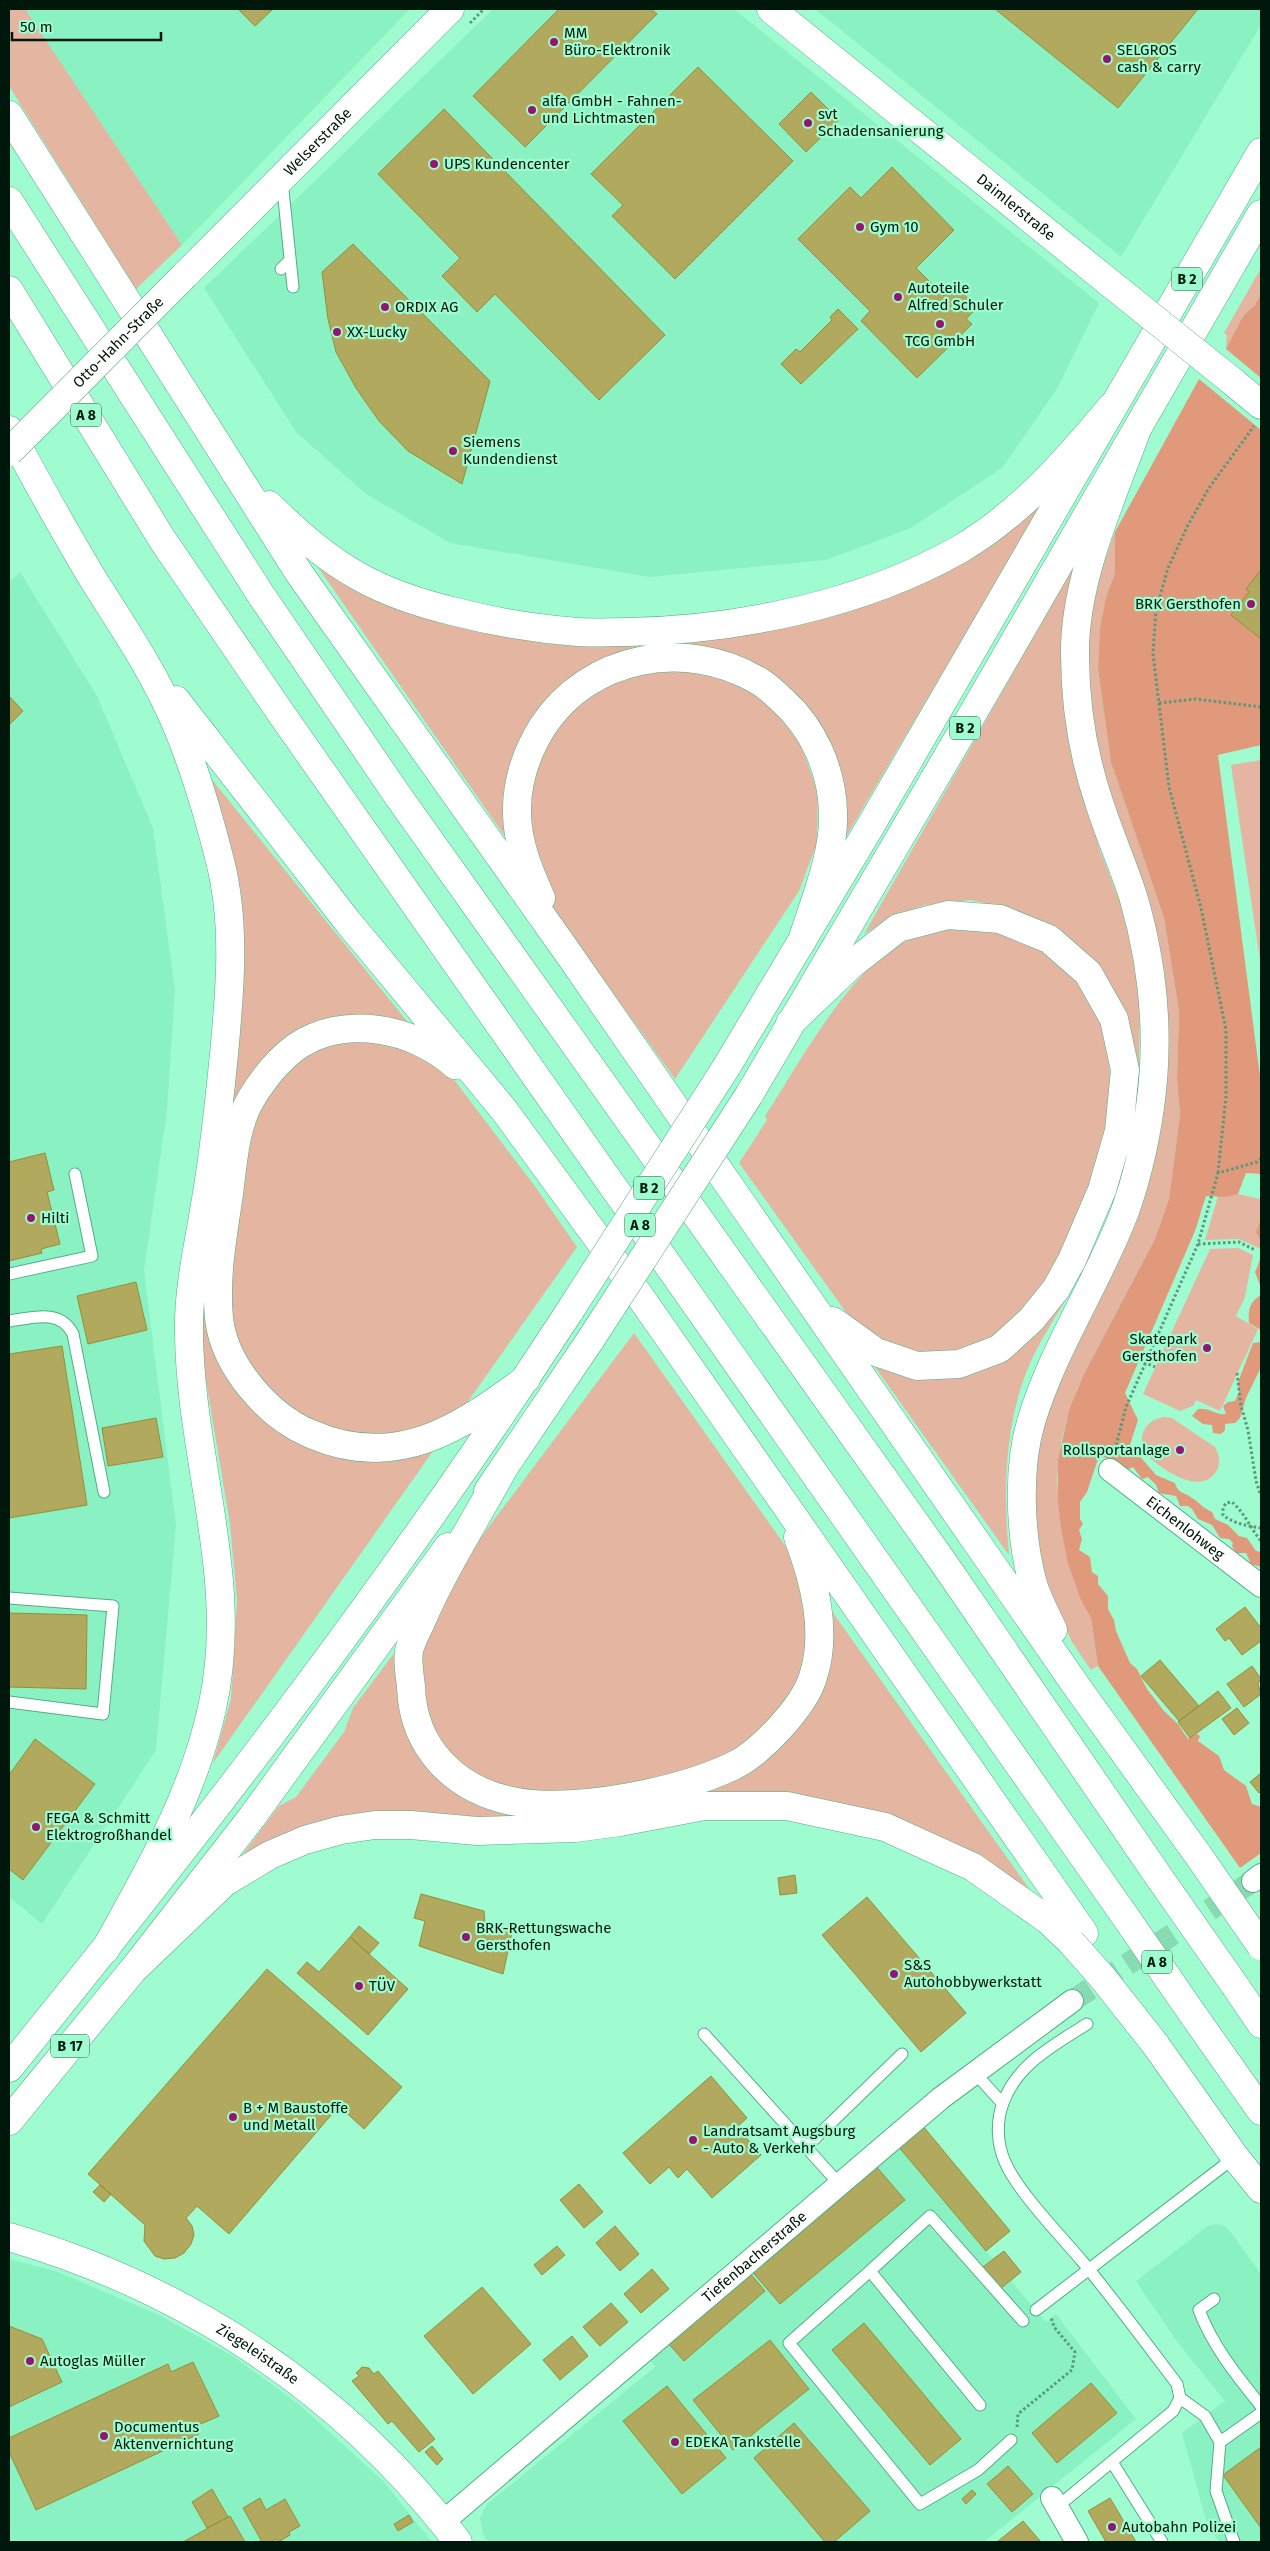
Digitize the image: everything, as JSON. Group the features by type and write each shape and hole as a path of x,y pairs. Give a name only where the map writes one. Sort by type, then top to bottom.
{"main road":[{"name":"Welserstraße","path":"185,275 450,9"},
{"name":"Daimlerstraße","path":"771,9 1232,381 1260,413"},
{"path":"9,115 228,464 304,581 568,953 1077,1687 1261,1946"},
{"name":"B 2","path":"526,1379 727,1066 802,941 1261,152"},
{"path":"9,202 256,587 371,756 941,1559 1261,2024"},
{"name":"B 2","path":"502,1471 749,1095 889,859 1261,214"},
{"name":"Otto-Hahn-Straße","path":"9,452 185,275"},
{"name":"A 8","path":"9,290 162,540 252,671 1261,2111"},
{"path":"228,464 303,539 359,577 419,603 488,620 579,632 666,631 739,622 834,601 901,579 961,548 1004,519 1036,490 1112,406"},
{"path":"9,430 48,503 143,660 178,729 206,807 222,867 230,925 229,1000 223,1066 206,1204 192,1275 189,1332 192,1386 222,1596 220,1650 213,1705 197,1764 164,1844 105,1950"},
{"path":"1077,1687 1033,1584 1023,1528 1022,1478 1030,1424 1053,1365 1125,1211 1141,1156 1150,1107 1155,1050 1151,983 1133,897 1098,802 1084,752 1074,652 1080,608 1093,548 1136,432"},
{"path":"568,953 532,879 519,835 518,796 524,763 531,745 553,711 567,697 595,677 613,668 631,662 664,656 703,659 742,672 759,680 798,717 818,748 830,786 833,812 832,831 802,941"},
{"path":"143,660 348,922 504,1110 639,1295 786,1505 1077,1938 1235,2157 1261,2189"},
{"path":"790,1023 852,964 898,928 948,915 1000,919 1049,939 1088,973 1114,1019 1125,1070 1119,1130 1102,1190 1072,1260 1056,1289 1031,1320 999,1349 959,1364 917,1366 876,1352 863,1344 839,1326 799,1286"},
{"path":"504,1110 448,1059 427,1044 394,1032 358,1028 324,1034 297,1047 270,1070 250,1100 237,1136 218,1282 219,1320 235,1361 248,1384 270,1408 300,1430 340,1445 359,1448 390,1448 416,1443 481,1413 526,1379"},
{"path":"105,1950 394,1568 526,1379"},
{"path":"502,1471 428,1604 409,1651 411,1706 425,1743 449,1772 476,1790 517,1802 563,1804 614,1799 670,1788 734,1765 764,1744 789,1718 813,1678 819,1642 817,1602 806,1560 786,1505"},
{"path":"132,1971 297,1757 502,1471"},
{"path":"132,1971 225,1882 270,1856 305,1840 341,1830 375,1825 411,1825 477,1832 575,1828 620,1822 704,1806 787,1806 885,1827 973,1867 1077,1938"},
{"name":"B 17","path":"9,2068 105,1950"},
{"name":"B 17","path":"9,2121 132,1971"},
{"name":"Ziegeleistraße","path":"9,2236 60,2252 155,2291 252,2347 341,2415 410,2482 450,2532"}],"street":[{"name":"Eichenlohweg","path":"1110,1470 1261,1586"},
{"name":"Tiefenbacherstraße","path":"450,2532 840,2185 941,2098 1072,2001"},
{"path":"1055,2503 1077,2542"}],"lane":[{"path":"282,178 293,287"},
{"path":"281,269 290,260"},
{"path":"9,1274 92,1256 75,1174"},
{"path":"9,1322 49,1315 70,1327 73,1334 104,1492"},
{"path":"9,1598 112,1606 103,1714 9,1702"},
{"path":"1055,2503 1112,2462 1173,2411 1180,2398 1177,2384 1034,2203 1006,2164 999,2145 998,2123 1002,2103 1025,2067 1043,2052 1087,2024"},
{"path":"704,2034 840,2185"},
{"path":"806,2147 902,2054"},
{"path":"975,2073 1002,2103"},
{"path":"1036,2310 1235,2157"},
{"path":"1014,2435 978,2470 920,2504 789,2343 930,2216 1023,2321"},
{"path":"870,2271 980,2405"},
{"path":"1214,2298 1199,2310 1207,2332 1231,2369 1261,2406"},
{"path":"1180,2398 1205,2416 1220,2442 1216,2491 1234,2542"},
{"path":"1220,2442 1261,2413"},
{"path":"1112,2462 1162,2542"}],"path":[{"path":"1110,1470 1126,1407 1144,1362 1198,1244 1218,1173 1226,1096 1226,1030 1201,908 1169,787 1153,654 1156,610 1168,568 1188,524 1209,488 1260,413"},
{"path":"1159,703 1196,699 1261,707"},
{"path":"1218,1173 1257,1162 1261,1158"},
{"path":"1198,1244 1239,1242 1255,1250"},
{"path":"1144,1362 1156,1367"},
{"path":"1237,1373 1241,1406 1248,1430 1256,1481 1261,1496"},
{"path":"1261,1528 1249,1526 1230,1521 1224,1515 1223,1508 1226,1503 1232,1502 1237,1506 1249,1526 1261,1541"},
{"path":"1014,2435 1018,2414 1072,2370 1075,2352 1054,2327 1046,2302"}],"shaded area":[{"path":"9,9 25,9 182,245 136,289 9,86"},
{"path":"25,9 410,9 182,245"},
{"path":"493,9 734,9 1099,303 1057,389 1002,468 911,528 826,560 650,577 450,543 366,494 296,432 204,288"},
{"path":"815,9 1261,9 1261,25 1121,257"},
{"path":"1261,268 1261,294 1255,305 1243,316 1226,349 1227,335 1224,333"},
{"path":"1261,294 1261,378 1226,349 1243,316 1255,305"},
{"path":"1199,379 1261,430 1261,570 1246,589 1249,592 1231,615 1261,639 1261,745 1218,755 1261,1084 1261,1174 1246,1173 1238,1194 1226,1197 1206,1196 1195,1231 1125,1393 1138,1420 1130,1445 1156,1475 1175,1483 1180,1491 1212,1512 1215,1519 1228,1525 1239,1536 1247,1538 1256,1551 1261,1552 1261,1567 1251,1564 1246,1553 1236,1553 1232,1546 1233,1543 1229,1539 1220,1538 1212,1525 1198,1519 1188,1506 1180,1506 1176,1496 1159,1493 1156,1485 1148,1477 1142,1479 1133,1467 1129,1469 1123,1467 1120,1462 1099,1456 1087,1492 1080,1502 1080,1519 1083,1524 1079,1530 1082,1539 1079,1550 1090,1557 1092,1572 1098,1576 1098,1584 1108,1596 1108,1609 1114,1620 1116,1631 1130,1663 1137,1669 1147,1689 1164,1711 1178,1724 1188,1739 1197,1734 1200,1736 1198,1741 1219,1756 1224,1770 1246,1786 1252,1804 1261,1807 1261,1853 1240,1868 1098,1666 1091,1618 1081,1600 1068,1563 1058,1501 1058,1460 1069,1410 1084,1374 1155,1239 1169,1199 1180,1115 1177,1080 1179,1011 1164,918 1111,762 1098,669 1100,627 1106,597 1115,573 1115,532"},
{"path":"1051,488 837,852 797,696 752,663 699,647 594,666 508,779 503,813 506,838 313,560 540,637 868,600"},
{"path":"1115,532 1115,573 1106,597 1100,627 1098,669 1111,762 1164,918 1179,1011 1177,1080 1180,1115 1169,1199 1155,1239 1084,1374 1069,1410 1061,1443 1057,1480 1061,1529 1075,1582 1091,1618 1098,1666 1091,1670 1072,1642 1047,1587 1036,1551 1030,1479 1056,1367 1166,1052 1096,755 1084,643 1098,579"},
{"path":"1077,561 1061,653 1070,747 1101,853 1124,913 1140,993 1139,1071 1126,1023 1014,910 971,900 925,905 894,916 864,934"},
{"path":"20,572 97,696 153,828 175,990 167,1111 144,1271 176,1525 156,1750 42,1924 9,1897 9,582"},
{"path":"679,666 728,677 770,705 801,745 818,793 817,843 799,891 675,1079 558,916 531,873 525,774 583,693 628,671"},
{"path":"1261,760 1261,967 1231,765"},
{"path":"205,771 452,1077 534,1185 577,1247 213,1763 231,1699 237,1600 230,1524 199,1339 200,1280 238,1026"},
{"path":"958,926 1009,933 1056,956 1091,995 1107,1034 1111,1090 1106,1133 1093,1186 1047,1281 1022,1314 991,1340 958,1355 906,1355 858,1329 739,1163 767,1120 765,1116 812,1041 851,988 894,947 922,933"},
{"path":"1261,1174 1261,1245 1256,1232 1260,1222"},
{"path":"1238,1194 1260,1199 1261,1249 1239,1239 1205,1240 1218,1196"},
{"name":"Skatepark Gersthofen","path":"1238,1248 1253,1255 1245,1297 1236,1316 1258,1329 1220,1411 1196,1400 1193,1406 1180,1411 1143,1394 1210,1249"},
{"path":"1261,1252 1261,1288 1255,1272"},
{"path":"1074,1286 1031,1361 1015,1408 1006,1481 1009,1555 875,1367 914,1377 1013,1350"},
{"path":"1261,1295 1261,1330 1249,1323 1249,1310"},
{"path":"634,1333 1030,1890 972,1852 882,1816 513,1819 452,1816 235,1865 279,1806 296,1797 344,1732 353,1708"},
{"path":"1261,1342 1261,1367 1246,1398 1240,1418 1235,1423 1225,1424 1225,1430 1221,1434 1213,1433 1212,1425 1203,1424 1192,1416 1198,1409 1226,1414 1223,1406 1228,1402 1235,1401 1239,1392 1238,1382 1253,1343"},
{"name":"Rollsportanlage","path":"1158,1418 1172,1418 1215,1447 1219,1457 1219,1464 1215,1473 1208,1479 1199,1482 1179,1477 1160,1466 1145,1453 1142,1440 1145,1429"},
{"path":"922,2125 1010,2231 986,2251 992,2258 1004,2251 1021,2272 1011,2281 1046,2322 1056,2314 1136,2419 984,2542 489,2542 484,2537 480,2518 487,2504 655,2367 647,2356"},
{"path":"1223,2225 1230,2231 1261,2274 1261,2542 1219,2542 1207,2524 1182,2433 1225,2401 1178,2343 1136,2281 1208,2226"},
{"path":"9,2259 55,2271 159,2315 233,2356 301,2406 384,2482 432,2542 9,2542"}],"building":[{"path":"238,9 273,9 255,26"},
{"path":"559,9 651,9 657,14 525,147 473,96"},
{"name":"SELGROS cash & carry","path":"995,9 1198,9 1118,108"},
{"path":"698,67 793,161 675,279 612,216 623,205 591,174"},
{"path":"811,92 839,120 806,152 779,124"},
{"path":"444,109 665,335 599,400 495,294 477,312 442,276 460,258 378,174"},
{"path":"892,167 954,230 916,268 944,296 955,285 977,308 966,319 972,324 917,378 861,321 870,311 798,239 850,187 861,198"},
{"path":"353,244 490,381 462,484 408,451 379,421 356,388 336,352 328,319 322,272"},
{"path":"838,309 858,329 801,384 781,364 796,349 800,352 832,320 830,317"},
{"name":"BRK Gersthofen","path":"1261,570 1261,639 1231,615 1249,592 1246,589"},
{"path":"9,696 23,711 9,725"},
{"name":"Hilti","path":"45,1153 54,1190 47,1192 60,1244 41,1249 42,1253 9,1261 9,1162"},
{"path":"136,1282 147,1330 88,1344 77,1296"},
{"path":"62,1346 87,1505 9,1518 9,1354"},
{"path":"156,1418 163,1457 108,1466 102,1428"},
{"path":"1245,1607 1261,1628 1261,1641 1242,1655 1229,1638 1225,1641 1216,1629"},
{"path":"9,1613 87,1615 86,1689 9,1687"},
{"path":"1160,1660 1199,1706 1179,1721 1141,1676"},
{"path":"1252,1666 1261,1679 1258,1684 1261,1694 1244,1707 1227,1684"},
{"path":"1218,1691 1231,1708 1190,1738 1178,1722"},
{"path":"1237,1708 1249,1723 1234,1735 1222,1719"},
{"name":"FEGA & Schmitt Elektrogroßhandel","path":"35,1739 95,1784 23,1880 9,1869 9,1775"},
{"path":"1261,1773 1261,1791 1259,1793 1250,1782"},
{"path":"795,1875 797,1893 780,1895 778,1878"},
{"name":"BRK-Rettungswache Gersthofen","path":"421,1894 484,1911 485,1923 513,1928 503,1974 419,1946 425,1921 414,1918"},
{"name":"S&S Autohobbywerkstatt","path":"867,1897 966,2013 921,2052 822,1935"},
{"path":"359,1926 379,1943 369,1954 350,1937"},
{"name":"TÜV","path":"350,1937 408,1989 368,2035 297,1973 307,1962 319,1972"},
{"name":"B + M Baustoffe und Metall","path":"267,1969 402,2087 364,2129 339,2106 229,2234 197,2206 186,2218 192,2226 194,2235 191,2244 184,2253 175,2258 164,2259 155,2256 144,2241 145,2225 88,2174"},
{"name":"Landratsamt Augsburg - Auto & Verkehr","path":"711,2076 747,2118 737,2127 761,2155 712,2198 687,2169 678,2178 669,2167 650,2184 623,2153"},
{"path":"922,2125 1010,2231 986,2251 898,2146"},
{"path":"875,2165 905,2200 780,2304 750,2269"},
{"path":"579,2184 603,2212 584,2228 560,2200"},
{"path":"100,2185 111,2194 104,2202 93,2192"},
{"path":"615,2226 639,2254 620,2271 596,2243"},
{"path":"557,2246 565,2255 542,2275 534,2265"},
{"path":"1004,2251 1021,2272 1000,2289 983,2267"},
{"path":"652,2269 669,2289 641,2313 624,2294"},
{"path":"748,2271 765,2291 684,2361 667,2342"},
{"path":"482,2287 531,2344 473,2394 424,2336"},
{"path":"611,2303 628,2322 600,2346 583,2327"},
{"path":"864,2323 961,2439 930,2465 832,2350"},
{"name":"Autoglas Müller","path":"9,2326 42,2339 62,2382 9,2407"},
{"path":"572,2336 588,2356 560,2380 543,2360"},
{"path":"770,2340 809,2389 733,2450 693,2400"},
{"name":"Documentus Aktenvernichtung","path":"193,2362 219,2416 196,2426 199,2434 36,2510 9,2452 9,2438 168,2364 171,2372"},
{"path":"362,2367 369,2368 374,2374 378,2371 435,2439 419,2452 392,2421 388,2424 352,2381 359,2376 356,2373"},
{"path":"1091,2383 1117,2413 1057,2463 1032,2433"},
{"path":"667,2386 726,2458 682,2494 623,2421"},
{"path":"794,2423 870,2511 834,2542 825,2542 754,2458"},
{"path":"432,2446 443,2459 437,2465 425,2452"},
{"path":"1261,2447 1261,2528 1223,2475"},
{"path":"1008,2466 1033,2494 1012,2512 987,2484"},
{"path":"212,2489 228,2517 207,2528 192,2502"},
{"path":"972,2490 976,2494 966,2504 962,2499"},
{"path":"260,2498 266,2510 285,2499 300,2526 289,2532 290,2535 278,2542 276,2539 270,2542 262,2542 243,2508"},
{"name":"Autobahn Polizei","path":"1110,2498 1136,2542 1106,2542 1088,2511"},
{"path":"409,2515 413,2522 398,2531 394,2524"},
{"path":"230,2516 245,2542 183,2542 228,2517"},
{"path":"1023,2521 1041,2542 997,2542"}],"tunnel":[{"path":"1072,2001 1253,1881"}],"place":[{"name":"MM Büro-Elektronik","path":"554,42"},
{"name":"SELGROS cash & carry","path":"1107,59"},
{"name":"alfa GmbH - Fahnen- und Lichtmasten","path":"532,110"},
{"name":"svt Schadensanierung","path":"808,123"},
{"name":"UPS Kundencenter","path":"434,164"},
{"name":"Gym 10","path":"860,227"},
{"name":"Autoteile Alfred Schuler","path":"898,297"},
{"name":"ORDIX AG","path":"385,307"},
{"name":"TCG GmbH","path":"940,324"},
{"name":"XX-Lucky","path":"337,332"},
{"name":"Siemens Kundendienst","path":"453,451"},
{"name":"BRK Gersthofen","path":"1251,604"},
{"name":"Hilti","path":"31,1218"},
{"name":"Skatepark Gersthofen","path":"1207,1348"},
{"name":"Rollsportanlage","path":"1180,1450"},
{"name":"FEGA & Schmitt Elektrogroßhandel","path":"36,1827"},
{"name":"BRK-Rettungswache Gersthofen","path":"466,1937"},
{"name":"S&S Autohobbywerkstatt","path":"894,1974"},
{"name":"TÜV","path":"359,1986"},
{"name":"B + M Baustoffe und Metall","path":"233,2117"},
{"name":"Landratsamt Augsburg - Auto & Verkehr","path":"693,2140"},
{"name":"Autoglas Müller","path":"30,2361"},
{"name":"Documentus Aktenvernichtung","path":"104,2436"},
{"name":"EDEKA Tankstelle","path":"675,2442"},
{"name":"Autobahn Polizei","path":"1112,2527"}]}
